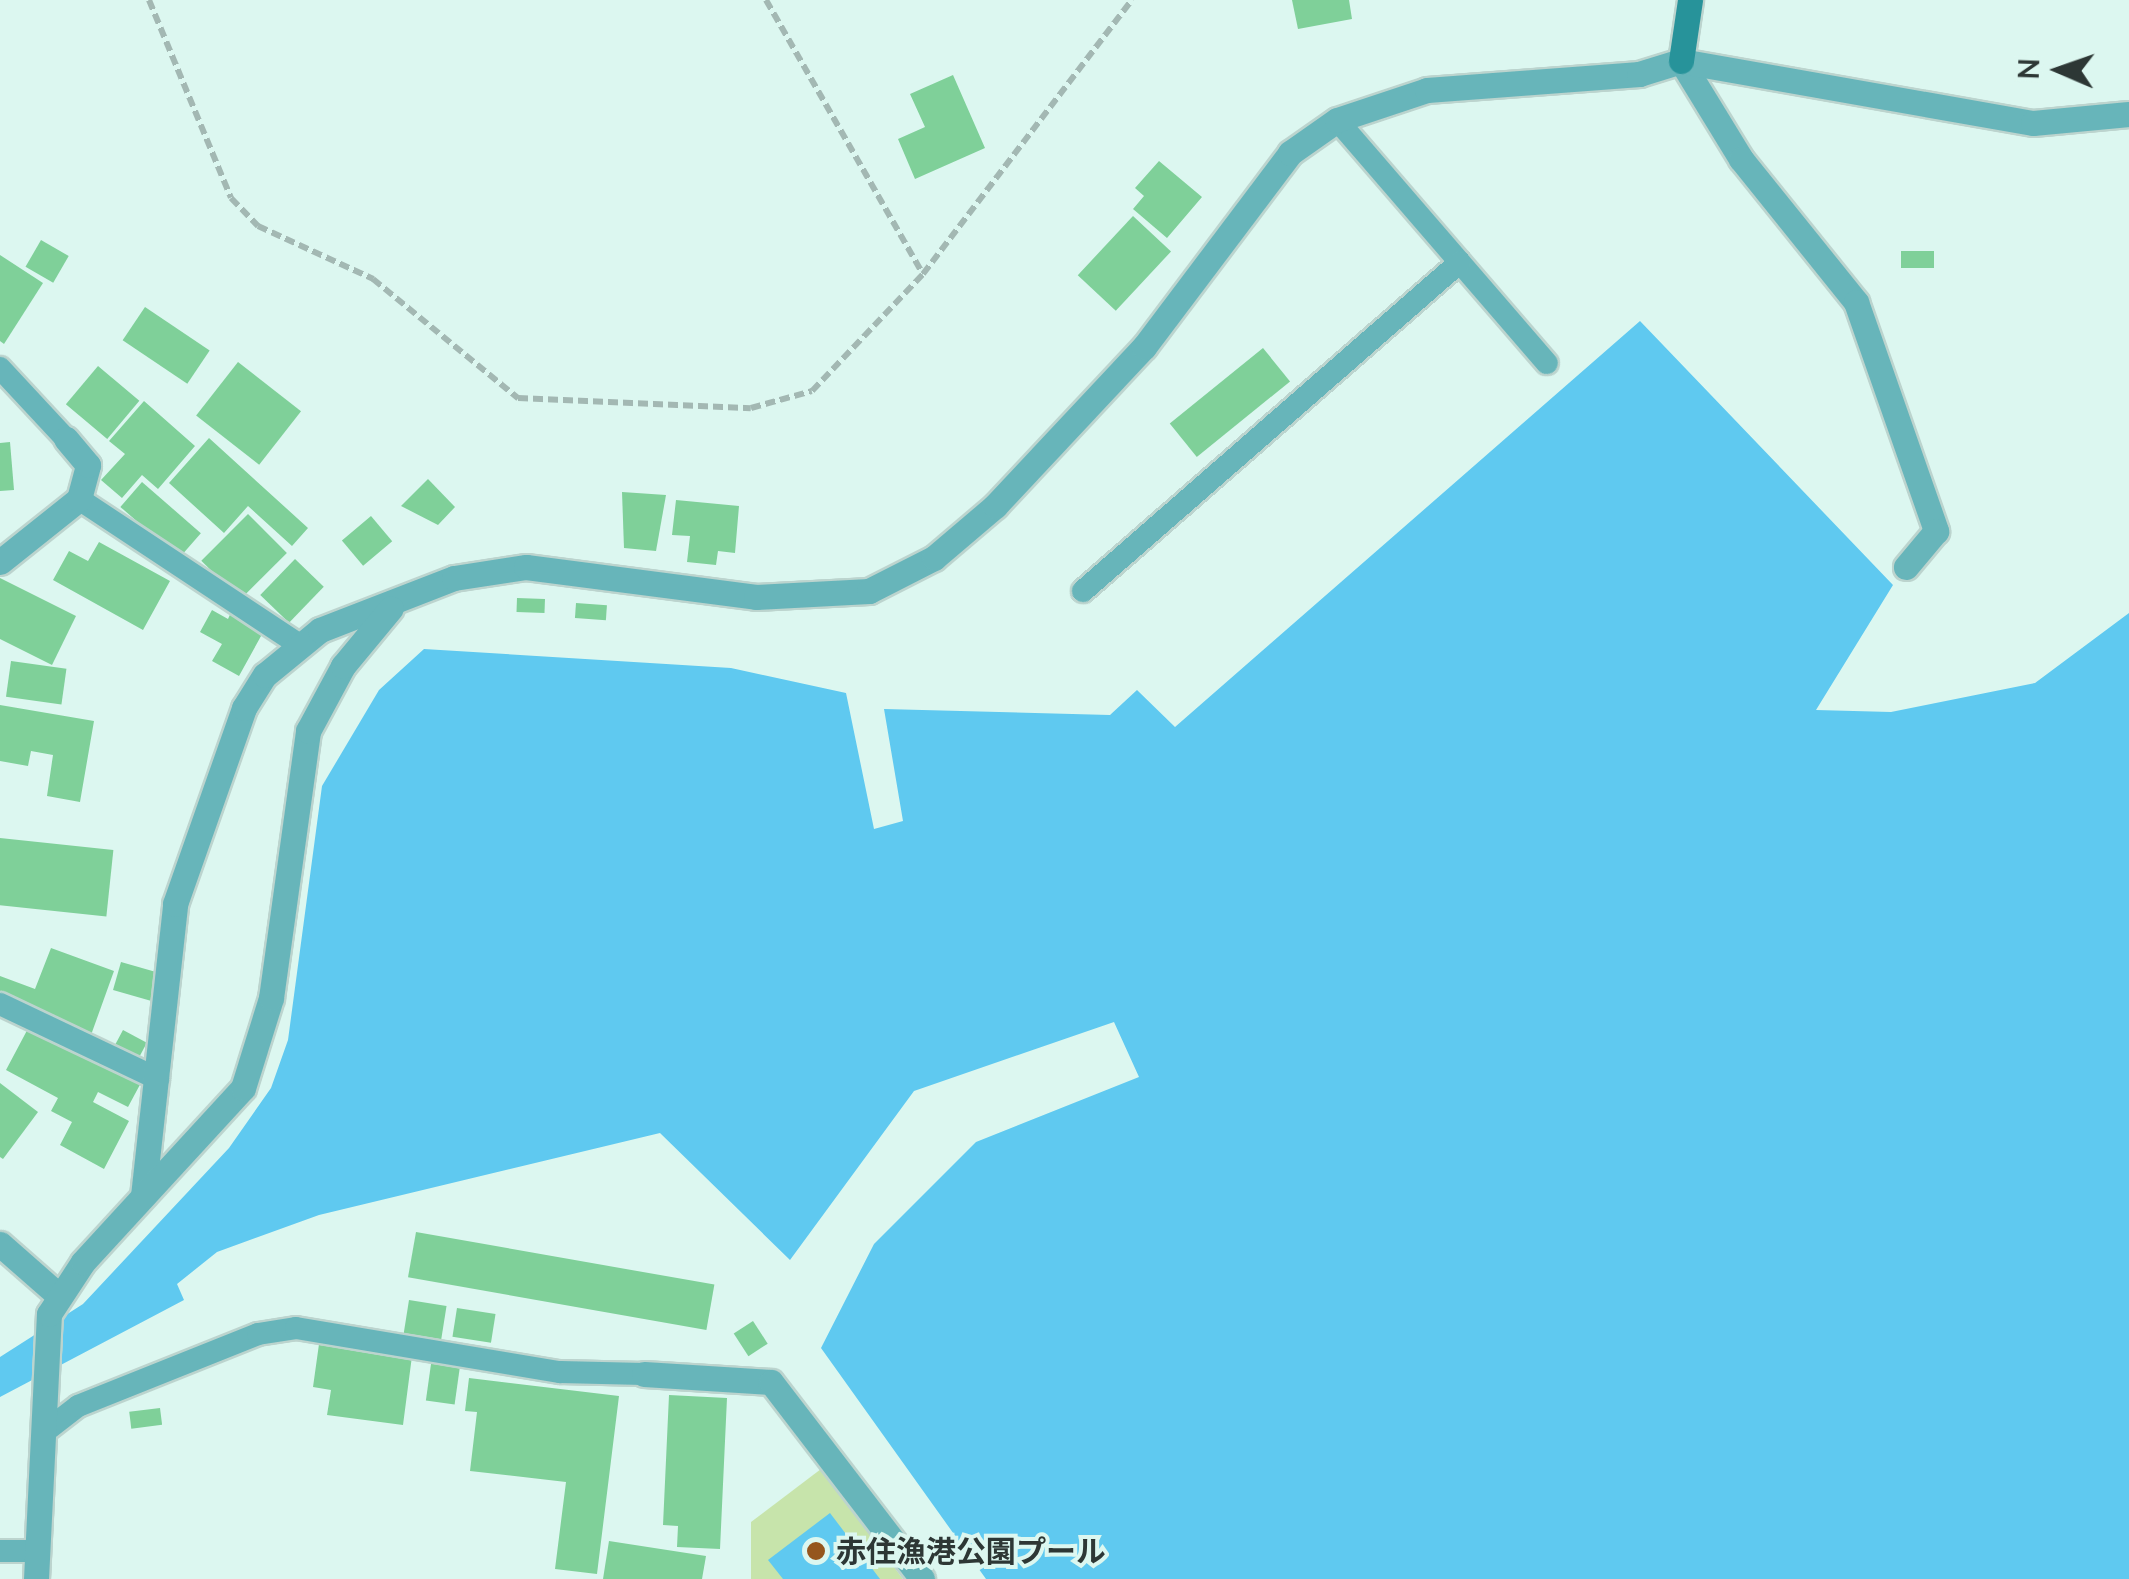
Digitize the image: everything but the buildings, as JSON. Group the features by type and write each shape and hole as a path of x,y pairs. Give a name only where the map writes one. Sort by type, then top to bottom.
{"street":[{"path":"1690,0 1681,60 1740,160 1856,302 1936,531 1906,567"},
{"path":"143,1196 175,904 212,787 244,708 300,645 356,611 391,608 454,578 526,567 756,597 885,583 934,558 995,506 1144,347 1290,152 1338,120 1427,90 1639,74 1681,60 2016,120 2129,114"},
{"path":"0,562 79,500 88,465 66,439"},
{"path":"36,1579 54,1304 143,1196 243,1088 271,998 308,731 343,666 391,608"},
{"path":"0,1244 54,1304"},
{"path":"644,1374 771,1382 922,1579"}],"lane":[{"path":"1338,120 1547,364"},
{"path":"1083,591 1460,262"},
{"path":"0,368 66,439"},
{"path":"79,500 300,645"},
{"path":"0,1004 158,1079"},
{"path":"44,1421 258,1334 296,1328 560,1372 644,1374"},
{"path":"0,1550 36,1551"}],"path":[{"path":"149,0 231,198 258,226 373,278 518,398 783,405 812,391 923,274 1132,0"},
{"path":"766,0 923,274"}],"green space":[{"name":"赤住漁港公園プール","path":"821,1469 903,1579 751,1579 751,1522"}],"water":[{"path":"1640,321 1893,585 1816,710 1891,712 2035,683 2129,613 2129,1579 986,1579 821,1348 874,1244 976,1142 1139,1077 1114,1022 914,1091 790,1260 660,1133 319,1215 217,1252 177,1284 184,1300 0,1397 0,1357 83,1304 229,1148 271,1088 288,1040 322,786 379,690 424,649 731,668 846,693 874,829 903,821 884,709 1110,715 1137,690 1175,727"},
{"path":"830,1513 880,1579 783,1579 768,1560"}],"place":[{"name":"赤住漁港公園プール","path":"816,1551"}]}
